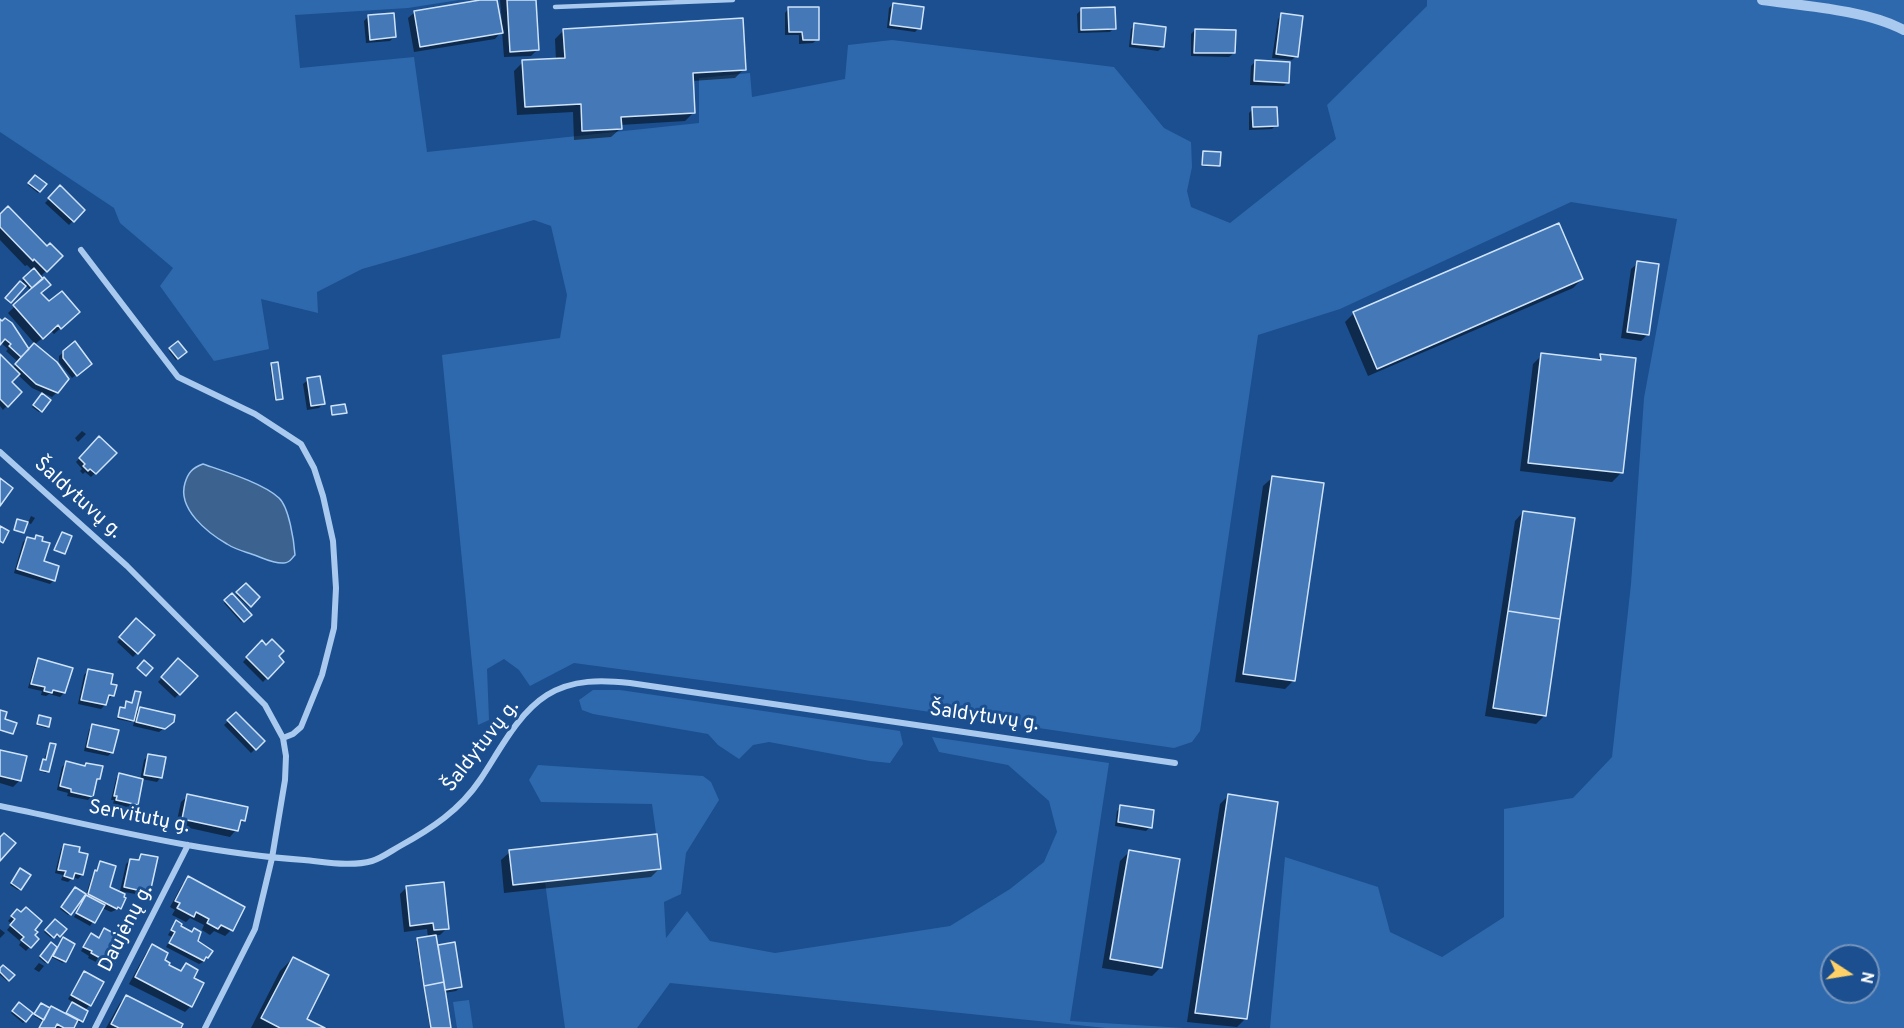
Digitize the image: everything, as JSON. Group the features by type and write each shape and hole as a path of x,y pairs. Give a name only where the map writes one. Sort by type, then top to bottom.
{"street":[{"path":"1762,0 1867,17 1904,30"},
{"path":"81,250 178,377 255,414 301,444 314,468 323,495 333,541 336,588 334,628 322,675 301,727 293,734 283,738"},
{"name":"Šaldytuvų g.","path":"0,452 127,566 265,705 283,738 286,756 285,780 272,858 349,864 371,861 388,853 424,833 451,813 478,783 523,717 547,695 576,683 601,680 642,684 1176,763"},
{"name":"Servitutų g.","path":"0,806 188,845 272,858"},
{"name":"Daujėnų g.","path":"95,1028 188,845"},
{"path":"205,1028 255,928 272,858"}],"lane":[{"path":"555,7 733,0"}],"shaded area":[{"path":"0,0 459,0 408,8 295,15 300,68 414,57 427,152 699,123 699,78 750,73 752,97 845,79 848,45 892,40 1114,67 1164,128 1191,142 1192,167 1187,191 1191,207 1230,223 1336,139 1327,105 1427,6 1427,0 1904,0 1904,1028 1270,1028 1285,857 1378,887 1390,932 1442,957 1504,917 1504,809 1573,798 1612,757 1631,584 1644,398 1677,219 1571,202 1340,309 1258,335 1200,731 1192,742 1174,748 849,700 574,663 530,686 519,670 504,659 487,669 489,720 478,725 442,355 560,338 567,295 551,226 534,220 362,269 317,292 318,313 261,299 269,349 214,361 160,286 173,268 120,223 114,208 0,132"},
{"path":"203,464 253,482 283,502 292,533 295,555 290,560 286,563 274,562 234,548 203,527 190,511 184,493 189,474"},
{"path":"593,690 620,690 900,731 903,744 890,763 769,742 753,745 739,759 718,745 708,734 593,714 582,710 579,700"},
{"path":"932,737 1109,763 1070,1021 1184,1028 1106,1028 670,983 637,1028 565,1028 545,882 661,869 652,804 541,802 529,780 538,765 703,776 711,782 719,800 686,853 681,894 664,902 666,938 687,911 710,941 775,953 950,926 1010,889 1044,862 1057,832 1049,801 1008,765 939,752"},
{"path":"469,1000 473,1028 457,1028 453,1002"}],"building":[{"path":"480,0 497,0 503,33 420,47 414,11"},
{"path":"507,0 536,0 539,50 510,52"},
{"path":"893,3 924,7 921,29 890,25"},
{"path":"788,7 819,7 819,40 803,40 802,32 789,32"},
{"path":"1115,7 1116,29 1081,30 1081,8"},
{"path":"394,13 396,37 370,40 368,15"},
{"path":"1281,13 1303,16 1298,57 1276,54"},
{"path":"743,18 746,70 693,73 695,113 621,117 622,129 582,131 581,104 525,107 522,60 565,58 563,29"},
{"path":"1134,23 1166,27 1164,47 1132,44"},
{"path":"1195,29 1236,30 1235,53 1194,53"},
{"path":"1255,60 1290,62 1289,83 1254,81"},
{"path":"1252,107 1277,107 1278,126 1253,127"},
{"path":"1203,151 1221,152 1220,166 1202,165"},
{"path":"35,175 47,184 40,192 28,183"},
{"path":"60,185 85,210 74,222 48,198"},
{"path":"8,206 47,246 50,243 63,256 47,272 0,227 0,214"},
{"path":"1559,223 1583,279 1377,369 1353,312"},
{"path":"1637,261 1659,264 1649,335 1627,332"},
{"path":"34,268 43,279 32,288 23,278"},
{"path":"44,277 51,285 41,293 49,301 62,291 80,312 61,329 58,325 43,339 13,305"},
{"path":"20,281 26,286 11,303 5,298"},
{"path":"5,318 12,323 29,349 21,357 5,339 0,345 0,319 2,321"},
{"path":"75,341 92,364 77,376 63,358 63,351"},
{"path":"178,341 187,352 178,359 169,348"},
{"path":"34,343 57,362 69,379 58,393 36,384 15,364"},
{"path":"1541,353 1601,360 1600,354 1636,358 1623,473 1528,463"},
{"path":"0,354 20,374 12,382 22,392 8,407 0,399"},
{"path":"278,362 283,399 276,400 271,363"},
{"path":"320,376 325,404 311,406 307,378"},
{"path":"42,393 51,400 42,412 33,405"},
{"path":"345,404 347,413 332,415 331,406"},
{"path":"99,436 117,453 96,474 90,469 88,471 79,458"},
{"path":"1272,476 1324,483 1295,681 1243,674"},
{"path":"0,478 13,488 0,506"},
{"path":"1523,511 1575,518 1560,619 1508,611"},
{"path":"17,519 28,522 24,533 14,530"},
{"path":"0,526 9,531 3,543 0,541"},
{"path":"62,532 72,536 65,554 54,550"},
{"path":"36,535 43,537 42,541 50,543 44,561 59,566 55,581 17,569 27,537 35,539"},
{"path":"246,583 260,597 251,607 236,592"},
{"path":"232,593 252,615 244,622 224,600"},
{"path":"1508,611 1560,619 1546,716 1493,708"},
{"path":"136,618 155,635 138,654 119,637"},
{"path":"272,639 284,651 279,656 284,662 268,679 246,657 262,640 266,645"},
{"path":"38,658 73,668 65,693 53,690 52,693 44,691 45,687 31,684"},
{"path":"178,658 198,676 180,695 161,677"},
{"path":"144,660 153,668 146,676 137,668"},
{"path":"88,669 113,674 111,684 117,685 114,696 109,695 106,705 81,700"},
{"path":"135,691 141,692 134,721 118,717 120,707 125,708 126,701 132,703"},
{"path":"140,707 175,715 174,722 165,729 136,722"},
{"path":"0,710 7,712 5,719 17,723 13,734 0,730"},
{"path":"236,712 265,741 256,750 227,720"},
{"path":"39,715 51,718 49,727 37,724"},
{"path":"92,724 119,730 113,753 87,747"},
{"path":"50,743 56,744 49,772 40,770 43,759 46,760"},
{"path":"0,750 27,756 21,781 0,776"},
{"path":"148,754 166,757 162,778 144,775"},
{"path":"66,761 85,766 86,763 103,766 93,797 71,792 71,789 60,786"},
{"path":"119,773 143,779 138,805 116,800 117,796 114,796"},
{"path":"187,794 248,807 245,821 241,820 238,831 182,819"},
{"path":"1228,794 1278,802 1247,1019 1195,1013"},
{"path":"1120,805 1154,810 1152,828 1118,822"},
{"path":"4,833 16,843 0,861 0,837"},
{"path":"657,834 661,869 513,885 509,850"},
{"path":"64,844 80,847 79,852 88,854 83,875 75,873 73,879 64,876 66,871 58,870"},
{"path":"1129,850 1180,859 1162,968 1110,959"},
{"path":"141,854 158,857 150,893 124,887 130,859 139,860"},
{"path":"100,861 116,866 110,887 125,894 126,898 121,909 88,894"},
{"path":"20,868 31,875 21,890 11,883"},
{"path":"188,876 245,907 233,931 221,925 218,929 207,923 209,919 196,912 194,917 177,908 180,903 175,901"},
{"path":"444,882 449,929 434,930 433,923 410,926 406,886"},
{"path":"75,887 86,894 71,915 61,907"},
{"path":"86,895 105,905 95,923 76,913"},
{"path":"26,907 42,921 35,930 38,932 35,935 39,939 31,948 21,940 24,937 10,925 15,919 11,916 17,909 21,912"},
{"path":"55,919 67,929 60,937 57,934 54,938 45,930"},
{"path":"176,920 192,932 194,928 201,932 198,941 213,951 208,958 206,957 204,961 169,943 175,932 171,930"},
{"path":"104,928 126,940 113,965 83,947 91,933 99,938"},
{"path":"436,935 444,982 424,986 417,938"},
{"path":"63,937 75,944 66,962 53,956"},
{"path":"51,942 57,947 48,963 40,956"},
{"path":"455,942 462,987 445,990 438,945"},
{"path":"152,944 168,953 165,960 170,963 169,965 181,971 186,963 198,970 194,978 204,983 192,1007 135,977"},
{"path":"293,957 329,975 307,1019 325,1028 280,1028 261,1018"},
{"path":"3,965 15,975 9,981 0,972"},
{"path":"84,971 104,982 91,1006 71,995"},
{"path":"444,982 451,1028 431,1028 424,986"},
{"path":"126,995 183,1024 181,1028 119,1028 111,1024"},
{"path":"19,1002 33,1013 26,1022 12,1011"},
{"path":"72,1002 88,1011 83,1022 66,1013"},
{"path":"41,1003 50,1008 44,1020 34,1014"},
{"path":"51,1006 78,1020 74,1028 64,1028 57,1024 55,1028 39,1028"}]}
